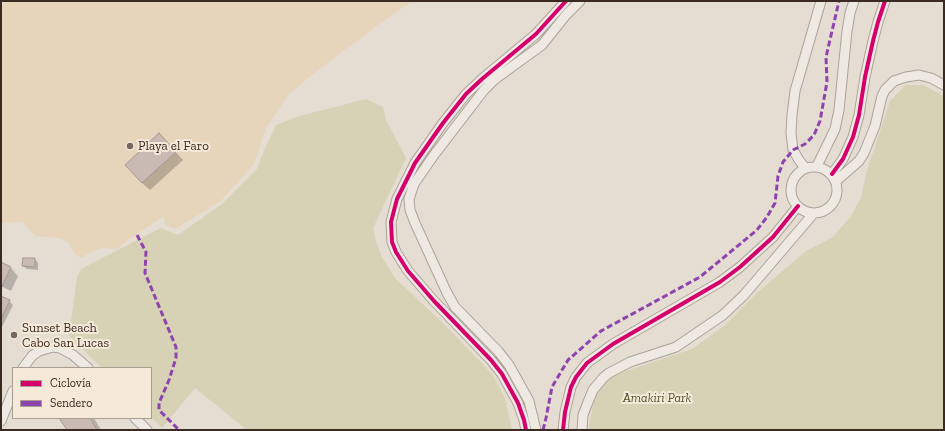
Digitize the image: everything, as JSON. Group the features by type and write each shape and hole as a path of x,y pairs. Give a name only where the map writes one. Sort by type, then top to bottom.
{"street":[{"path":"526,430 518,403 502,374 491,360 408,272 392,242 391,222 397,199 415,163 443,123 466,94 539,31 566,1"},
{"path":"536,430 529,401 509,365 498,351 455,307 447,293 415,223 410,210 410,199 414,184 434,155 484,90 495,79 542,45 566,15 580,1"},
{"path":"805,168 793,150 791,133 792,115 795,91 822,1"},
{"path":"817,166 835,129 839,110 847,31 854,1"},
{"path":"834,178 853,137 859,115 871,49 885,1"},
{"path":"834,178 859,161 864,153 875,126 882,96 885,90 894,82 906,77 919,75 931,78 944,85"},
{"path":"817,166 823,168 834,178 837,188 836,196 828,208 821,212 814,213 808,212 798,206 793,200 791,193 794,178 799,172 805,168 817,166"},
{"path":"564,430 565,412 571,387 576,378 588,364 613,344 720,282 740,267 773,237 798,206"},
{"path":"582,430 583,415 588,402 593,390 602,378 609,372 630,362 676,347 723,315 744,295 814,213"},
{"path":"24,367 32,356 39,351 52,347 56,347 73,355 87,367"},
{"path":"1,421 12,394"},
{"path":"136,419 143,429"}],"green space":[{"name":"Amakiri Park","path":"906,85 923,85 944,96 944,430 588,430 595,396 605,382 617,374 692,349 724,326 759,291 806,251 833,237 851,216 861,198 866,174 890,101"},
{"path":"366,99 383,107 386,120 406,158 373,228 376,242 382,257 395,278 448,328 493,375 505,398 512,430 247,430 195,388 162,428 152,418 152,367 101,367 69,336 77,277 81,269 161,228 178,235 222,204 257,169 276,125 299,116"}],"sand":[{"name":"Playa el Faro","path":"6,1 411,1 319,69 289,94 266,128 254,164 221,201 175,229 166,225 164,216 117,249 102,248 92,251 82,258 75,254 69,243 60,238 36,236 22,222 1,223 1,8"}],"building":[{"path":"159,133 176,152 142,183 125,165"},
{"path":"23,258 35,258 35,267 22,266"},
{"path":"1,262 11,267 1,289"},
{"path":"1,296 10,300 1,319"},
{"path":"60,419 91,419 97,430 67,430"}],"marked path":[{"path":"543,430 552,387 568,360 601,331 700,277 757,230 767,217 775,203 778,176 783,162 793,150 805,144 814,135 820,121 827,82 826,57 839,1"},
{"path":"137,235 146,252 145,273 176,347 176,358 169,380 159,403 159,410 178,429"}],"cycle path":[{"path":"526,430 518,403 502,374 491,360 434,301 408,271 396,252 392,242 391,222 397,199 415,163 443,123 466,94 536,34 566,1"},
{"path":"832,174 843,159 853,137 859,115 873,41 885,1"},
{"path":"563,430 565,412 571,387 576,377 587,363 613,344 720,282 740,267 773,237 798,206"}],"place":[{"name":"Playa el Faro","path":"130,146"},
{"name":"Sunset Beach Cabo San Lucas","path":"14,335"}]}
